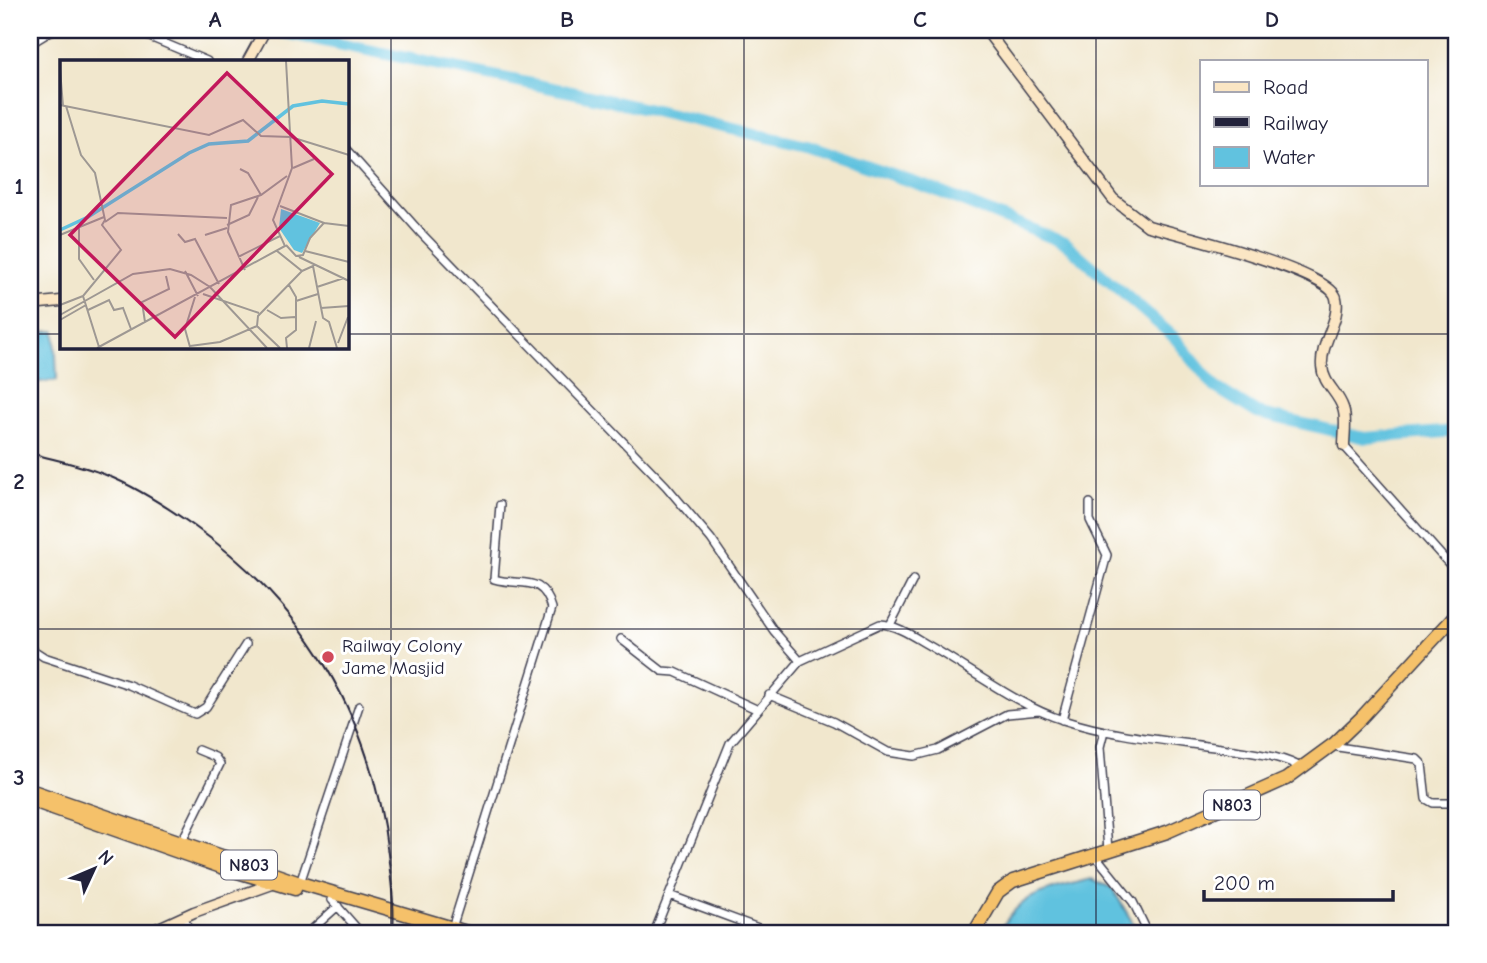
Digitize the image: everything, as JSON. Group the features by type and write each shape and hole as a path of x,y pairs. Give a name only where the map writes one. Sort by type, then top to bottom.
{"highway":[{"name":"N803","path":"978,929 1002,896 1015,886 1215,815 1289,784 1338,747 1457,614"},
{"name":"N803","path":"1426,651 1457,623"},
{"name":"N803","path":"1215,815 1303,768 1335,743 1391,689"},
{"name":"N803","path":"30,790 163,842 181,843 335,903 448,931 470,933"},
{"name":"N803","path":"30,800 448,931"}],"street":[{"path":"30,44 53,30"},
{"path":"133,30 205,60"},
{"path":"249,59 265,30"},
{"path":"986,30 1113,199 1132,216 1148,226 1248,254 1328,285 1336,294 1338,307 1321,363 1324,379 1340,401 1345,414 1343,446 1457,573"},
{"path":"348,151 420,232 666,486 711,539 774,631 800,661"},
{"path":"30,304 60,301"},
{"path":"1062,720 1107,555 1090,520 1090,503"},
{"path":"448,931 552,608 548,596 535,583 494,579 500,505"},
{"path":"890,625 913,580"},
{"path":"654,933 730,743 800,661 880,624 890,625 1040,711 1062,720 1104,731 1268,756 1290,761 1303,768"},
{"path":"621,639 662,671 675,672 757,709"},
{"path":"30,648 44,657 129,685 195,714 206,707 246,644"},
{"path":"769,695 834,722 888,752 914,756 938,750 1007,714 1040,711"},
{"path":"300,883 359,706"},
{"path":"1104,731 1100,747 1108,853 1148,933"},
{"path":"1338,747 1417,759 1422,764 1426,799 1433,803 1457,803"},
{"path":"181,843 220,764 215,757 198,750"},
{"path":"148,933 279,880"},
{"path":"669,895 772,933"},
{"path":"308,933 335,903 361,933"},
{"path":"182,918 193,933"}],"water":[{"path":"55,331 57,380 30,383 30,333"},
{"path":"1092,879 1112,888 1139,933 999,933 1017,908 1027,900 1049,890"}],"waterway":[{"path":"271,30 576,93 807,146 930,188 1065,243 1175,338 1215,387 1257,413 1365,438 1457,431"}],"railway":[{"path":"30,453 106,475 162,505 234,557 269,592 300,629 327,669 349,711 367,756 380,804 388,854 393,933"}],"place":[{"name":"Railway Colony Jame Masjid","path":"328,657"}]}
